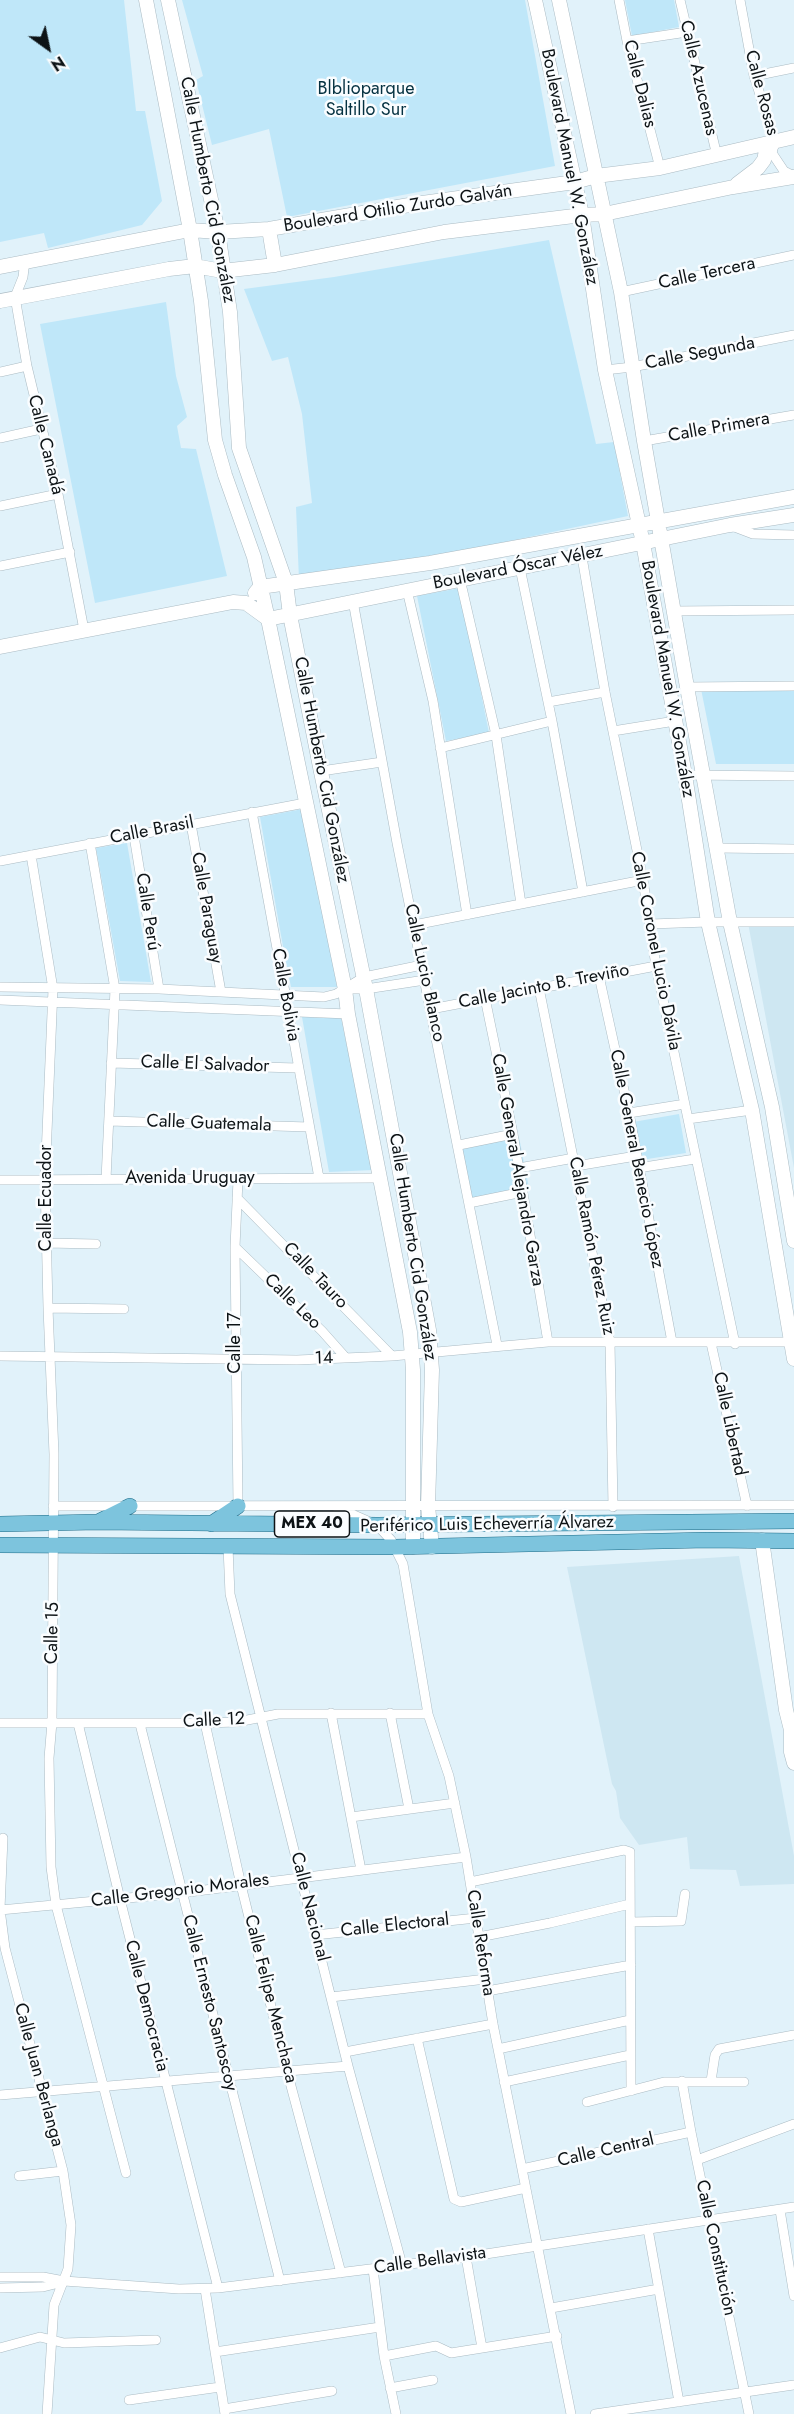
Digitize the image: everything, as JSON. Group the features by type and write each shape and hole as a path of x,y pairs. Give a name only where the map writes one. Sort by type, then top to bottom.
{"main road":[{"path":"98,1522 130,1506"},
{"path":"211,1524 237,1506"},
{"name":"Periférico Luis Echeverría Álvarez","path":"0,1524 98,1522 377,1525 794,1521"},
{"name":"Periférico Luis Echeverría Álvarez","path":"0,1545 413,1547 794,1541"}],"street":[{"name":"Calle Humberto Cid González","path":"146,0 190,230 201,301 215,440 254,557 345,989 412,1353 413,1506 432,1546"},
{"name":"Calle Humberto Cid González","path":"168,0 218,232 222,271 230,312 238,448 286,583 290,615 404,1187 432,1351 428,1506 413,1547"},
{"name":"Boulevard Manuel W. González","path":"535,0 582,215 605,370 639,525 685,775 708,922 752,1110 794,1359"},
{"name":"Boulevard Manuel W. González","path":"559,0 621,292 673,611 730,922 772,1107 794,1241"},
{"name":"Calle Dalias","path":"619,0 627,41 660,168"},
{"name":"Calle Azucenas","path":"680,0 717,156"},
{"name":"Calle Rosas","path":"740,0 754,76 775,141 772,153 784,171 794,177"},
{"path":"627,41 687,32"},
{"path":"754,76 794,69"},
{"name":"Boulevard Otilio Zurdo Galván","path":"0,267 25,260 190,230 218,232 269,230 415,204 660,168 794,137"},
{"path":"733,187 758,168 764,160 766,151 775,141"},
{"name":"Boulevard Otilio Zurdo Galván","path":"0,301 169,269 195,266 222,271 275,265 444,232 604,214 733,187 794,177"},
{"path":"269,230 275,265"},
{"name":"Calle Tercera","path":"621,292 794,255"},
{"name":"Calle Canadá","path":"25,260 23,277 15,297 27,366 58,494 84,630"},
{"name":"Calle Segunda","path":"605,370 632,367 794,335"},
{"path":"0,372 27,366"},
{"name":"Calle Primera","path":"644,441 794,415"},
{"path":"0,438 41,429"},
{"path":"0,506 58,494"},
{"name":"Boulevard Óscar Vélez","path":"261,587 430,563 794,497"},
{"name":"Boulevard Óscar Vélez","path":"268,619 434,584 794,514"},
{"path":"730,525 753,534 794,535"},
{"path":"0,566 70,552"},
{"name":"Calle Coronel Lucio Dávila","path":"582,556 605,692 643,880 656,966 735,1344"},
{"path":"430,563 434,584"},
{"path":"520,568 552,721 583,892"},
{"path":"460,579 496,735 521,904"},
{"path":"246,603 261,587"},
{"path":"407,590 433,701 467,915"},
{"name":"Calle Lucio Blanco","path":"353,601 382,762 497,1345"},
{"path":"0,647 233,602 246,603 268,619"},
{"path":"673,611 794,610"},
{"path":"687,687 794,686"},
{"path":"548,702 605,692"},
{"path":"440,748 552,721"},
{"path":"613,731 675,721"},
{"path":"328,770 382,762"},
{"path":"685,775 794,776"},
{"name":"Calle Brasil","path":"0,861 305,803"},
{"name":"Calle Bolivia","path":"252,812 319,1178"},
{"name":"Calle Paraguay","path":"191,824 221,992"},
{"name":"Calle Perú","path":"134,836 159,988"},
{"path":"90,843 115,989 106,1179"},
{"path":"717,848 794,849"},
{"name":"Calle Ecuador","path":"31,855 53,989 45,1180 55,1544"},
{"path":"414,925 643,880"},
{"path":"650,924 794,922"},
{"path":"0,987 159,988 324,997 422,965"},
{"name":"Calle Jacinto B. Treviño","path":"431,1009 656,966"},
{"name":"Calle General Benecio López","path":"599,976 629,1113 672,1342"},
{"path":"365,983 425,980"},
{"name":"Calle Ramón Pérez Ruiz","path":"539,988 610,1342 613,1507"},
{"name":"Calle General Alejandro Garza","path":"485,998 513,1134 548,1342"},
{"path":"0,1000 348,1014"},
{"name":"Calle El Salvador","path":"111,1063 298,1068"},
{"path":"629,1113 685,1104"},
{"path":"688,1119 752,1110"},
{"name":"Calle Guatemala","path":"109,1121 309,1127"},
{"path":"459,1145 513,1134"},
{"path":"519,1168 636,1156"},
{"path":"638,1168 695,1159"},
{"name":"Avenida Uruguay","path":"0,1179 319,1178 381,1184"},
{"name":"Calle 17","path":"237,1506 235,1247 238,1180"},
{"path":"381,1184 404,1187"},
{"path":"469,1203 523,1192"},
{"name":"Calle Tauro","path":"237,1198 392,1356"},
{"path":"46,1243 96,1244"},
{"name":"Calle Leo","path":"235,1247 322,1331 346,1358"},
{"path":"48,1308 124,1308"},
{"name":"14","path":"0,1356 236,1360 392,1356 548,1342 792,1343"},
{"name":"Calle Libertad","path":"711,1343 747,1506"},
{"path":"53,1506 794,1505"},
{"name":"Calle Reforma","path":"336,1506 377,1525 395,1547 403,1564 428,1714 449,1776 466,1857 493,2024 571,2414"},
{"path":"762,1540 786,1710 791,1730"},
{"name":"Calle 15","path":"55,1544 52,1722 49,1758 50,1843 56,1905 126,2173"},
{"name":"Calle Nacional","path":"228,1547 230,1594 348,2066 402,2265"},
{"path":"331,1713 361,1870"},
{"path":"390,1713 409,1809"},
{"name":"Calle 12","path":"0,1723 205,1723 237,1722 278,1714 428,1714"},
{"path":"794,1714 791,1730 791,1752 794,1763"},
{"name":"Calle Democracia","path":"78,1723 218,2289"},
{"name":"Calle Felipe Menchaca","path":"205,1723 241,1885 341,2273"},
{"name":"Calle Ernesto Santoscoy","path":"140,1724 280,2281"},
{"path":"351,1818 455,1803"},
{"name":"Calle Juan Berlanga","path":"3,1838 0,1910 9,1966 63,2171 71,2225 70,2260 54,2305 47,2414"},
{"path":"470,1882 628,1851 632,1862 630,1904 631,2091"},
{"name":"Calle Gregorio Morales","path":"0,1910 181,1893 466,1857"},
{"path":"631,1922 681,1921 685,1894"},
{"path":"479,1937 630,1904"},
{"name":"Calle Electoral","path":"315,1935 476,1918"},
{"path":"488,1991 631,1965"},
{"path":"331,1997 486,1979"},
{"path":"498,2049 630,2020"},
{"path":"345,2052 493,2024"},
{"path":"711,2081 719,2049 794,2035"},
{"path":"417,2038 454,2199 460,2202 526,2188"},
{"path":"504,2082 630,2055"},
{"path":"0,2095 348,2066"},
{"path":"588,2102 652,2084 682,2081 744,2082"},
{"name":"Calle Constitución","path":"682,2081 690,2132 749,2414"},
{"path":"697,2160 794,2124"},
{"name":"Calle Central","path":"522,2169 690,2132"},
{"name":"Calle Juan Berlanga","path":"19,2176 63,2171"},
{"name":"Calle Bellavista","path":"0,2277 43,2277 64,2281 218,2289 466,2257 794,2207"},
{"path":"780,2210 794,2296"},
{"path":"648,2229 679,2402"},
{"path":"466,2257 482,2348"},
{"path":"373,2269 384,2356 396,2414"},
{"name":"Calle Bellavista","path":"0,2288 43,2287 64,2281"},
{"path":"205,2289 224,2411 332,2391"},
{"path":"551,2308 659,2289"},
{"path":"215,2352 380,2327"},
{"path":"384,2356 436,2346 451,2353 557,2336"},
{"path":"0,2348 33,2338 64,2343 156,2340"},
{"path":"390,2388 434,2380"},
{"path":"594,2414 745,2394 794,2385"},
{"path":"129,2400 220,2387"}],"shaded area":[{"path":"748,923 794,924 794,1168"},
{"path":"739,1556 794,1856 794,1884 740,1886 736,1870 690,1869 687,1837 639,1845 620,1818 567,1567"}],"green space":[{"path":"0,0 124,0 136,111 145,111 162,201 142,225 48,248 44,233 0,242"},
{"name":"Blblioparque Saltillo Sur","path":"182,0 525,0 555,166 287,217 269,129 212,145 196,80 203,76"},
{"path":"625,0 674,0 679,27 632,36"},
{"path":"549,240 596,444 614,442 628,516 491,545 299,580 296,507 312,503 302,414 288,357 272,361 244,289 334,277"},
{"path":"166,302 176,376 187,417 177,426 181,448 196,449 227,576 95,603 40,324"},
{"path":"460,588 489,733 446,741 417,596"},
{"path":"701,689 794,689 794,764 716,764"},
{"path":"303,809 337,987 291,987 284,952 260,817"},
{"path":"127,843 151,982 120,981 96,848"},
{"path":"302,1017 341,1018 373,1170 329,1172"},
{"path":"679,1114 686,1153 641,1160 633,1122"},
{"path":"519,1137 529,1188 465,1199 455,1149"}]}
